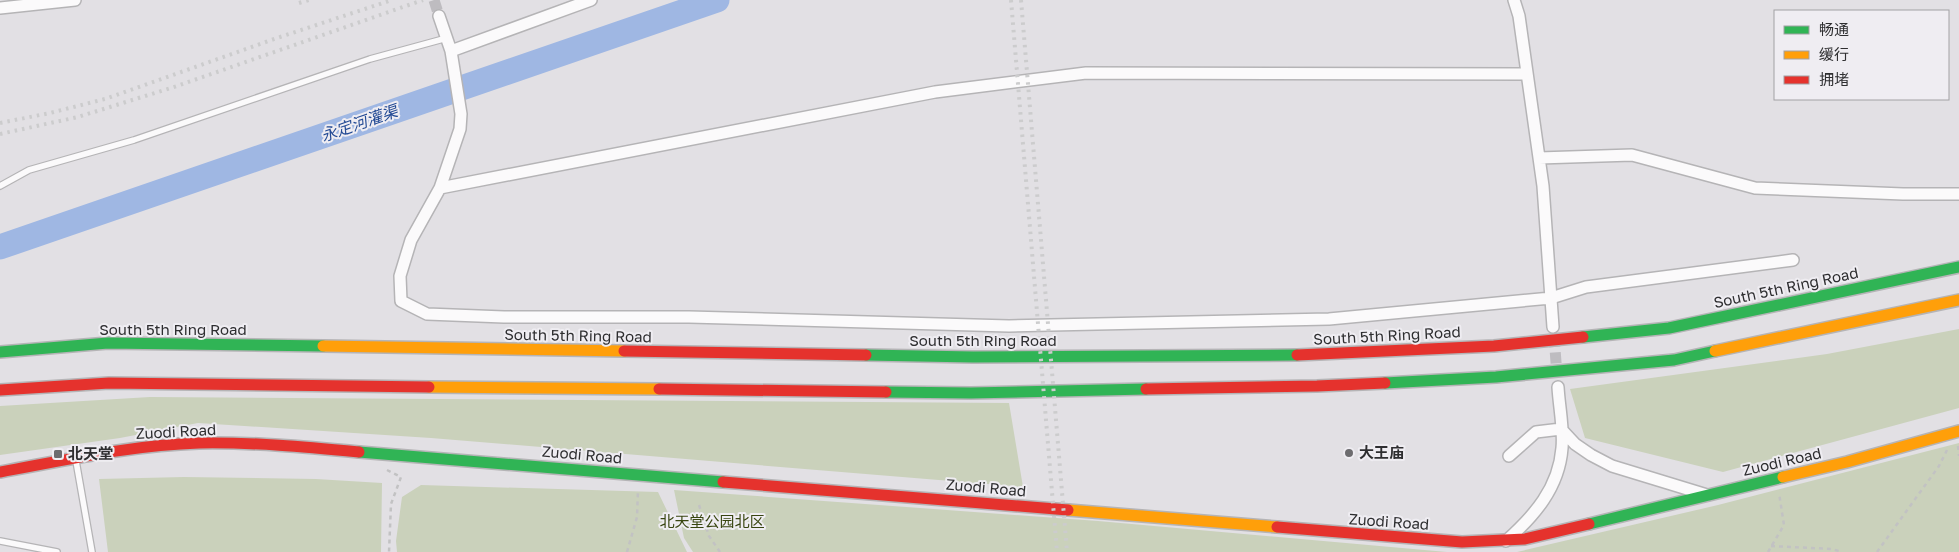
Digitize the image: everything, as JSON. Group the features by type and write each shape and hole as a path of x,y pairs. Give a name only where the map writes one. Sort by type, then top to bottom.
{"main road":[{"name":"South 5th Ring Road","path":"0,352 108,343 973,357 1316,355 1494,346 1670,328 1959,267"},
{"path":"0,390 109,383 971,393 1317,386 1496,377 1674,360 1959,300"},
{"name":"Zuodi Road","path":"0,472 75,458 161,446 200,443 316,448 1462,542 1506,541 1557,532 1847,462 1959,432"}],"street":[{"path":"0,8 75,0"},
{"path":"452,52 591,0"},
{"path":"1514,0 1519,16 1543,186 1553,327"},
{"path":"439,16 452,52 462,114 460,129 440,188 411,240 400,276 401,301 427,314 504,317 689,317 1020,326 1329,319 1551,298 1586,287 1793,260"},
{"path":"440,188 935,92 1086,73 1528,74"},
{"path":"1539,158 1632,154 1755,188 1903,194 1959,194"},
{"path":"1506,541 1533,516 1554,483 1562,447 1558,387"},
{"path":"1509,456 1536,432 1561,428"},
{"path":"1561,428 1575,444 1612,466 1709,495"}],"lane":[{"path":"0,186 29,170 134,140 370,59 447,38"},
{"path":"75,458 92,552"},
{"path":"0,541 57,552"}],"path":[{"path":"1877,552 1938,466 1959,432"},
{"path":"389,552 391,504 401,477 382,467 392,468"},
{"path":"1768,552 1784,525 1776,479"},
{"path":"627,552 637,517 638,486"},
{"path":"699,505 709,536 720,552"},
{"path":"1771,546 1832,549 1842,552"}],"green space":[{"path":"1959,329 1959,408 1723,472 1585,438 1570,389 1827,354"},
{"path":"150,397 1009,403 1023,487 431,438 198,423 120,438 0,455 0,406"},
{"path":"1959,443 1959,552 1517,552 1718,505"},
{"path":"184,477 316,479 382,483 381,552 108,552 99,479"},
{"path":"421,485 658,492 687,552 397,552 396,541 402,497"},
{"name":"北天堂公园北区","path":"674,490 1098,521 1447,552 693,552 684,538"}],"waterway":[{"name":"永定河灌渠","path":"0,247 717,0"}],"tunnel":[{"path":"434,0 439,16"},
{"path":"1554,336 1557,375"}],"railway":[{"path":"299,3 309,0"},
{"path":"0,123 105,99 277,38 392,0"},
{"path":"0,134 78,117 177,86 423,0"},
{"path":"1011,0 1057,552"},
{"path":"1021,0 1067,552"}],"traffic: fast":[{"path":"1583,337 1669,328 1959,267"},
{"path":"0,352 108,343 323,346"},
{"path":"1385,383 1496,377 1674,360 1715,351"},
{"path":"866,355 973,357 1297,355"},
{"path":"886,392 971,393 1146,389"},
{"path":"359,452 723,482"},
{"path":"1589,524 1783,477"}],"traffic: slow":[{"path":"1715,351 1959,300"},
{"path":"323,346 624,351"},
{"path":"429,387 659,389"},
{"path":"1783,477 1847,462 1959,431"},
{"path":"1068,510 1277,527"}],"traffic: jam":[{"path":"1297,355 1494,346 1583,337"},
{"path":"624,351 866,355"},
{"path":"0,390 109,383 429,387"},
{"path":"1146,389 1385,383"},
{"path":"659,389 886,392"},
{"path":"0,472 99,454 174,444 259,444 359,452"},
{"path":"723,482 1068,510"},
{"path":"1277,527 1462,542 1525,539 1589,524"}],"place":[{"name":"大王庙","path":"1349,453"},
{"name":"北天堂","path":"58,454"}]}
